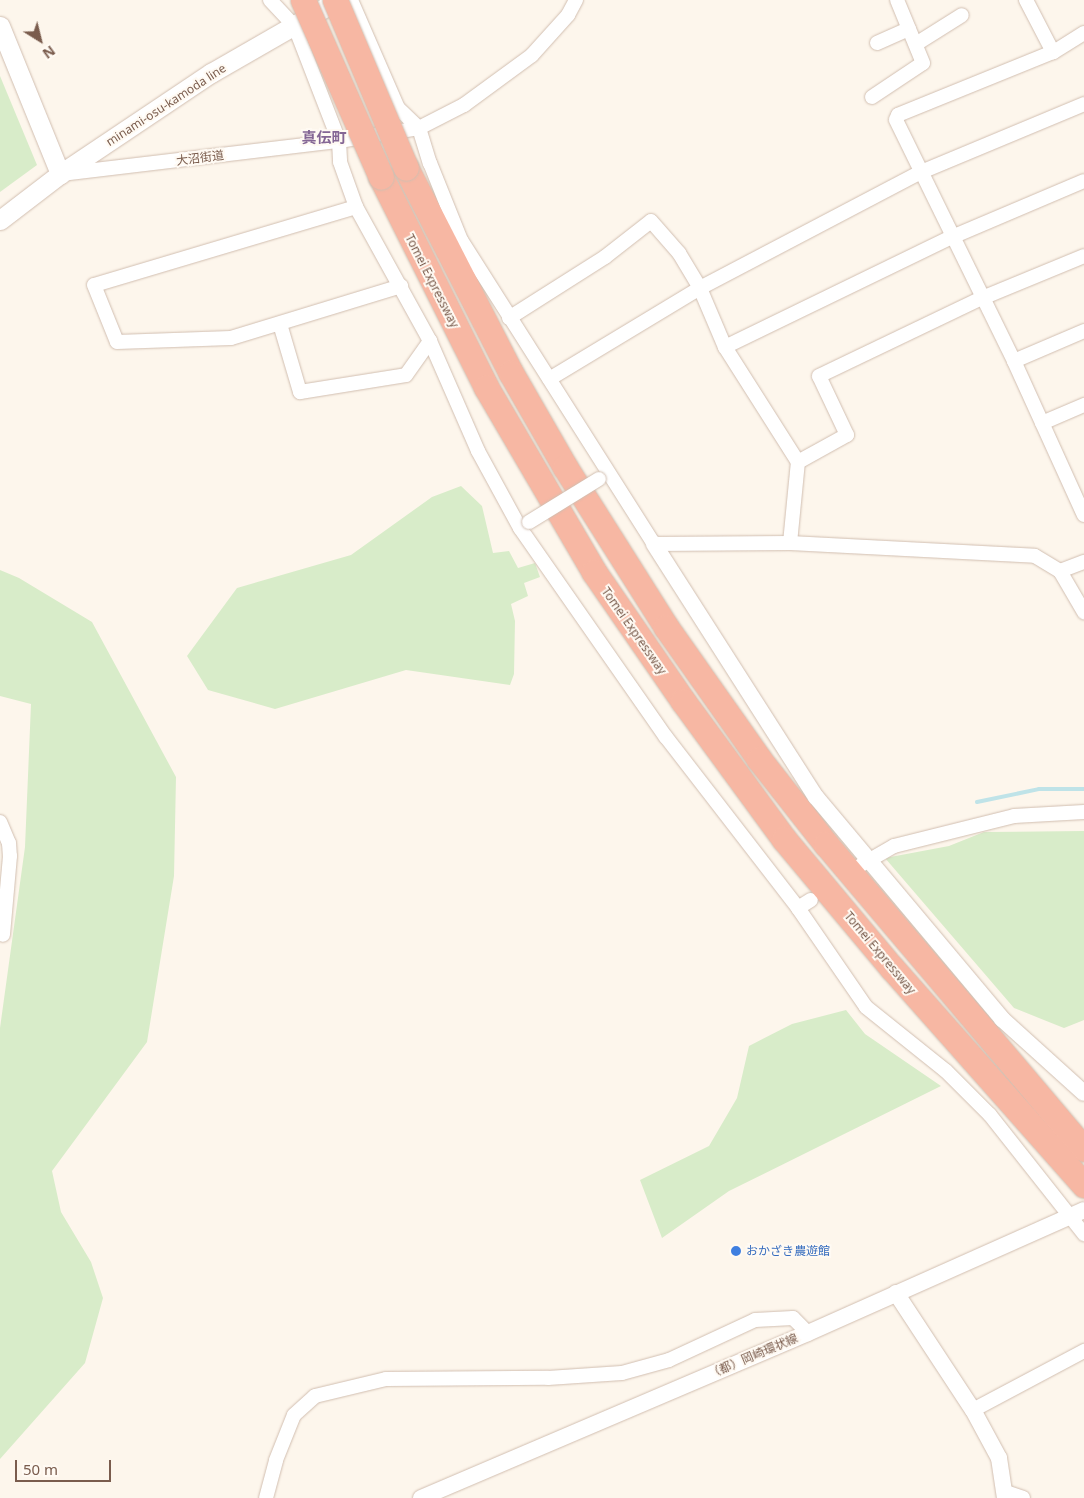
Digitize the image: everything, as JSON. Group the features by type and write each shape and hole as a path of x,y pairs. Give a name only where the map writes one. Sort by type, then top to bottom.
{"highway":[{"name":"Tomei Expressway","path":"304,0 381,177 486,387 594,572 677,693 791,846 892,968 1082,1183"},
{"path":"336,0 406,168 516,381 565,467 666,627 759,759 826,844 1084,1149"}],"main road":[{"name":"minami-osu-kamoda line","path":"0,220 60,174 211,73 295,27 336,0"},
{"path":"0,26 60,174"}],"street":[{"path":"270,0 295,27 340,142 340,162 356,207 430,340 478,451 524,525 666,738 798,908 866,1007 946,1071 990,1115 1084,1234"},
{"path":"351,0 398,108 419,128 430,163 461,240 549,379 605,476 654,544 816,797 866,862 1002,1019 1084,1093"},
{"path":"419,128 464,105 520,65 568,15 576,0"},
{"path":"872,97 924,63 897,0"},
{"path":"1026,0 1053,52"},
{"path":"916,44 962,16"},
{"path":"877,43 909,29"},
{"path":"1084,33 1053,52 898,115 896,120 952,238 1014,361 1084,515"},
{"path":"549,379 700,288 921,172 1084,104"},
{"name":"大沼街道","path":"60,174 340,142 419,128"},
{"path":"725,347 952,238 1084,181"},
{"path":"356,207 94,285 117,342 231,338 401,286"},
{"path":"509,318 605,257 651,221 679,253 700,288 725,347 798,462 790,543"},
{"path":"798,462 847,435 819,376 982,298 1084,256"},
{"path":"280,324 300,392 406,375 430,340"},
{"path":"1014,361 1084,331"},
{"path":"1042,423 1084,405"},
{"path":"524,525 605,476"},
{"path":"1071,486 1084,480"},
{"path":"654,544 790,543 1035,556 1060,571 1084,612"},
{"path":"1060,571 1084,562"},
{"path":"866,862 894,846 1014,816 1084,812"},
{"path":"0,822 9,843 10,856 2,935"},
{"path":"798,908 810,900"},
{"name":"（都）岡崎環状線","path":"421,1498 808,1333 1084,1210"},
{"path":"896,1293 973,1410 999,1458 1005,1495 1023,1498"},
{"path":"266,1498 276,1460 294,1415 315,1396 386,1379 548,1378 622,1373 669,1360 755,1320 793,1318 808,1333"},
{"path":"973,1410 1084,1351"}],"green space":[{"path":"0,76 37,165 0,192"},
{"path":"461,486 482,506 493,553 509,551 518,568 535,563 540,577 524,583 528,596 511,604 515,621 514,674 510,685 406,670 275,709 208,690 187,656 237,588 351,555 432,497"},
{"path":"0,570 19,578 92,622 176,777 174,876 147,1042 52,1171 61,1212 91,1262 103,1298 85,1363 0,1459 0,1028 25,847 31,704 0,696"},
{"path":"1084,831 1084,1020 1064,1028 1014,1008 885,858 949,846 984,832"},
{"path":"846,1010 865,1034 941,1086 729,1191 662,1238 640,1180 709,1146 737,1098 749,1046 792,1024"}],"waterway":[{"path":"977,802 1039,789 1084,789"}],"place":[{"name":"おかざき農遊館","path":"736,1251"}],"district":[{"name":"真伝町","path":"324,138"}]}
